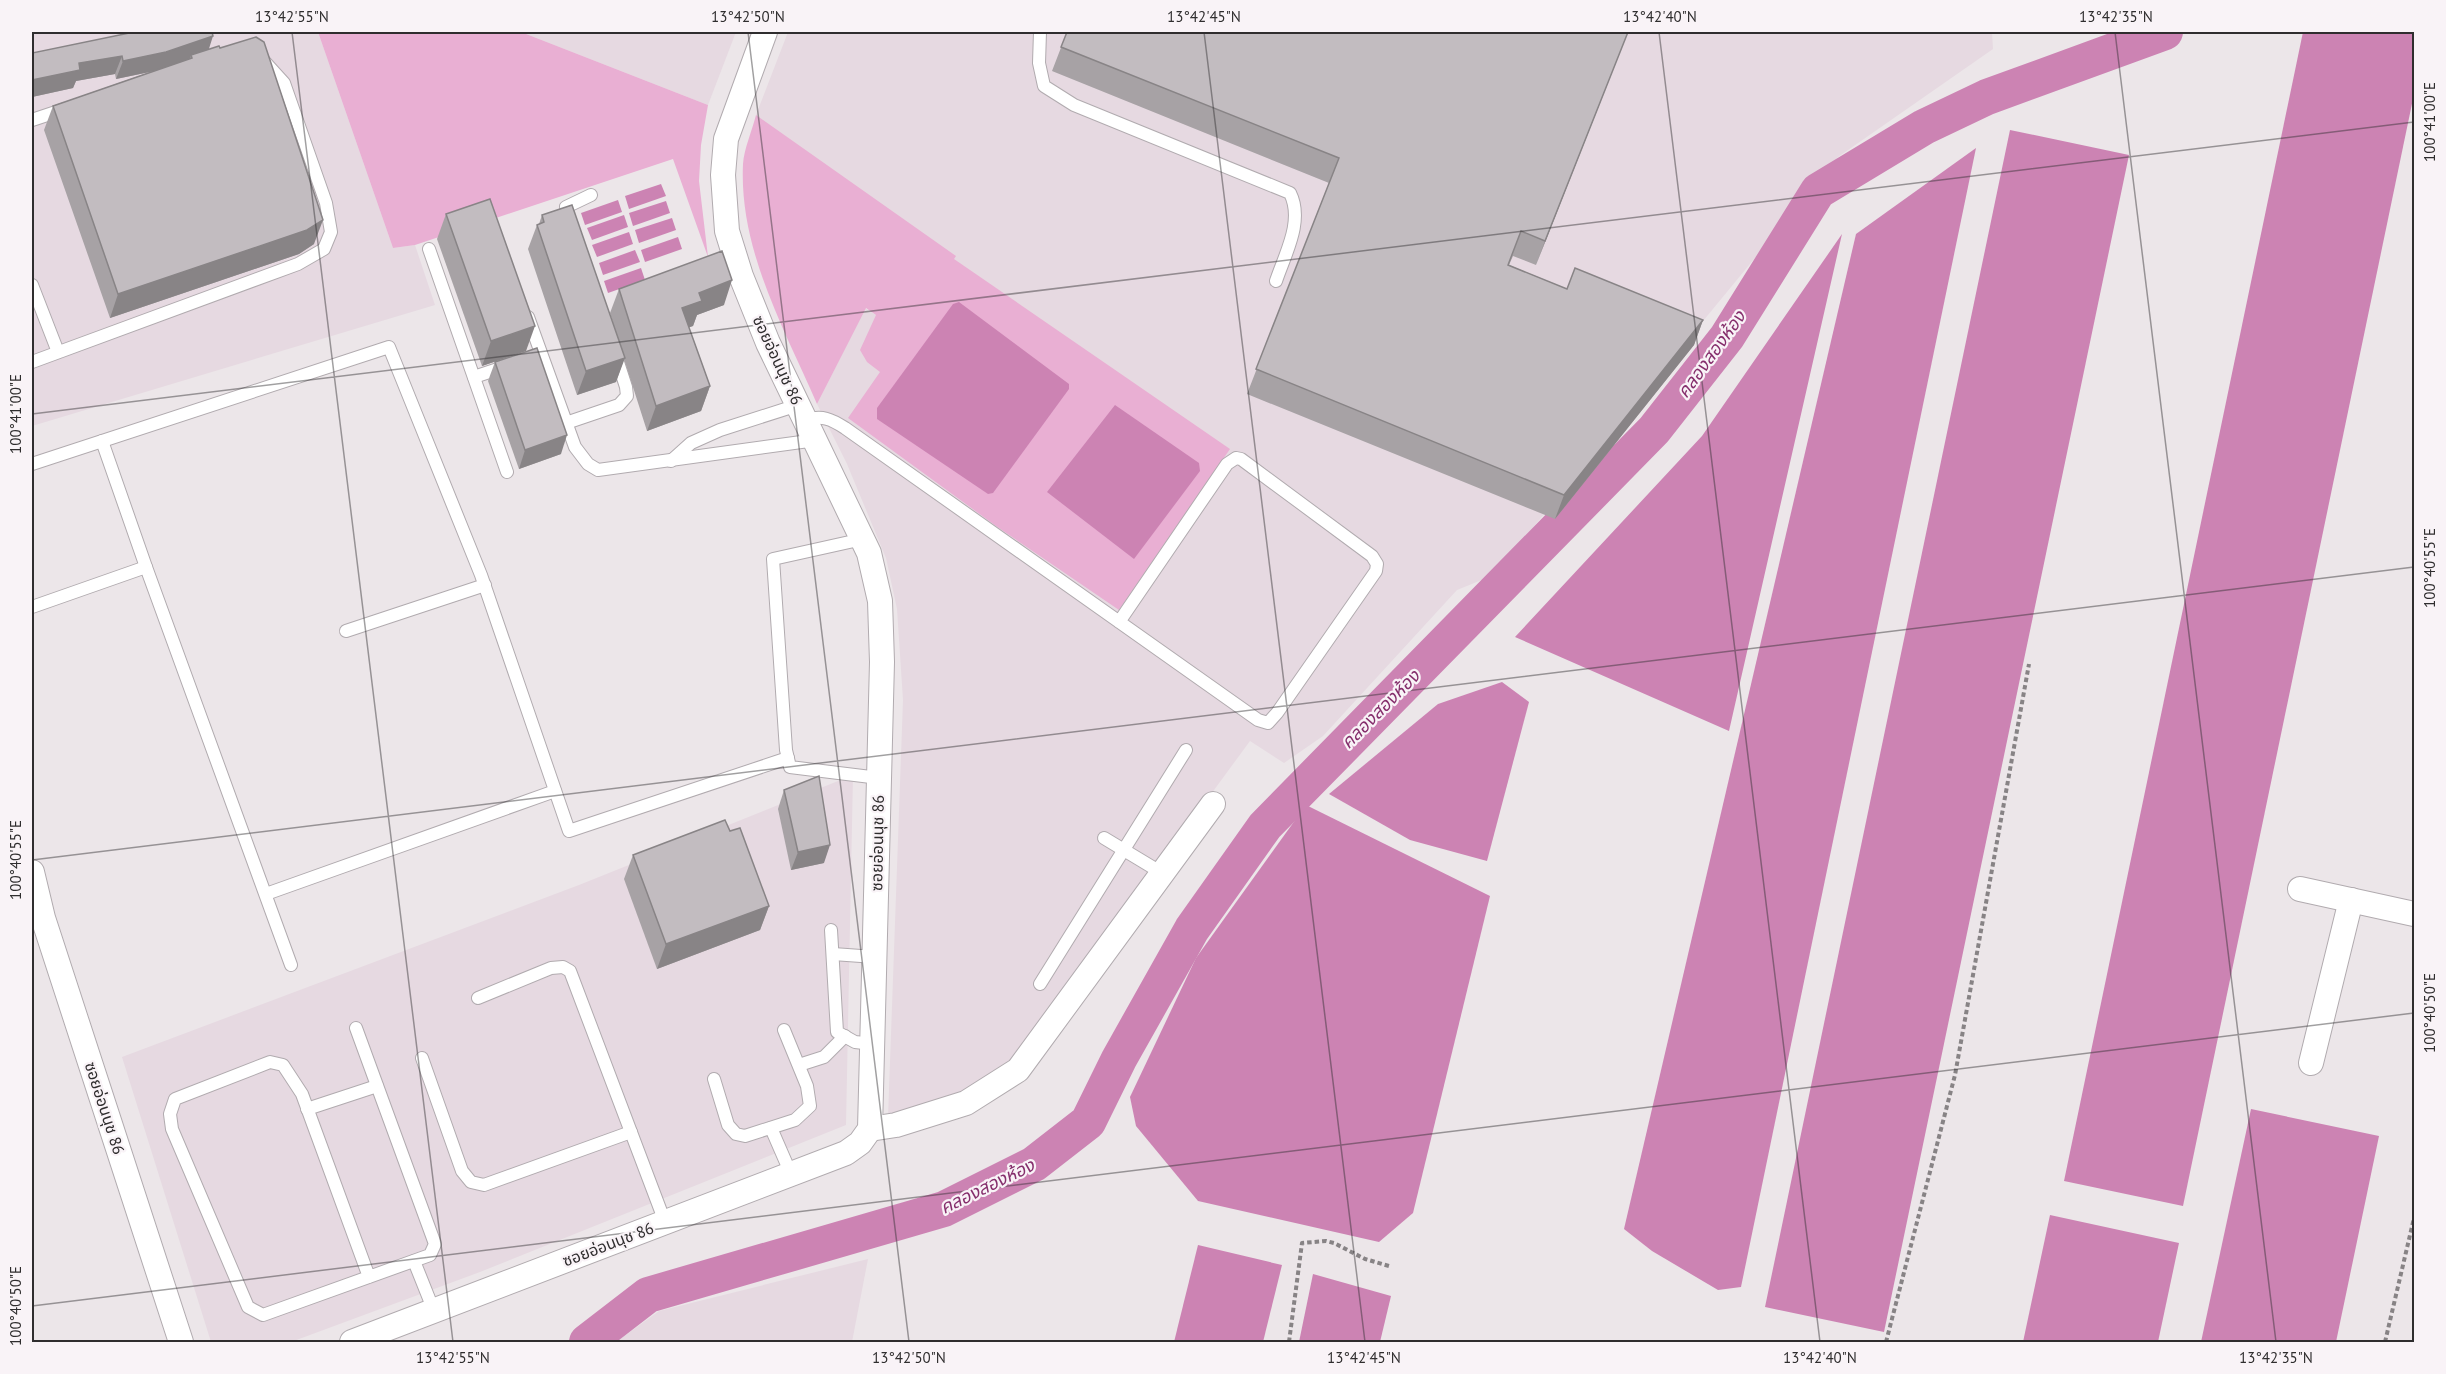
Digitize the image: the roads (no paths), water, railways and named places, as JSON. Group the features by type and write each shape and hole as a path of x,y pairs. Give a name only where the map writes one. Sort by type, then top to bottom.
{"street":[{"name":"ซอยอ่อนนุช 86","path":"352,1342 846,1153 860,1143 870,1129 882,662 880,601 869,553 768,343 741,276 727,231 723,175 726,139 765,32"},
{"path":"870,1129 896,1125 966,1103 1018,1070 1213,804"},
{"name":"ซอยอ่อนนุช 86","path":"33,880 37,920 181,1342"},
{"path":"2300,889 2415,914"},
{"path":"2311,1063 2351,900"}],"lane":[{"path":"1040,32 1039,63 1044,86 1074,105 1290,193 1294,202 1295,226 1276,281"},
{"path":"32,362 297,264 324,249 331,232 326,203 284,82 266,62 257,58"},
{"path":"32,120 76,106"},
{"path":"574,235 566,207 591,195"},
{"path":"429,249 507,472"},
{"path":"32,285 58,352"},
{"path":"523,302 530,358 582,457 598,470 671,461 818,417 824,418 845,428 1119,622 1258,720 1268,723 1277,713 1376,571 1377,564 1372,556 1241,459 1236,458 1227,464 1119,622"},
{"path":"566,423 619,405 627,396 612,344"},
{"path":"32,464 389,346 485,585 569,831 788,758"},
{"path":"474,377 530,358"},
{"path":"671,461 691,443 710,434 807,422"},
{"path":"102,441 291,965"},
{"path":"863,539 773,559 790,767 879,778"},
{"path":"32,607 146,567"},
{"path":"346,631 485,585"},
{"path":"1040,984 1186,750"},
{"path":"266,894 555,791"},
{"path":"1104,838 1162,873"},
{"path":"831,930 837,1032 855,1042 873,1044"},
{"path":"832,954 875,957"},
{"path":"478,998 551,968 563,967 570,970 666,1222"},
{"path":"356,1028 435,1244 430,1256 263,1315 248,1307 172,1130 170,1114 174,1099 270,1062 283,1065 302,1094 369,1277"},
{"path":"714,1079 728,1125 736,1134 745,1136 795,1120 810,1106 807,1086 784,1030"},
{"path":"799,1065 824,1057 844,1036"},
{"path":"422,1058 462,1171 471,1182 484,1185 631,1132"},
{"path":"307,1109 377,1086"},
{"path":"771,1128 791,1174"},
{"path":"414,1261 434,1311"}],"waterway":[{"name":"คลองสองห้อง","path":"587,1342 648,1295 944,1209 1034,1164 1088,1122 1119,1059 1192,929 1265,826 1654,430 1727,337 1818,191 1924,127 1987,97 2165,32"}]}
